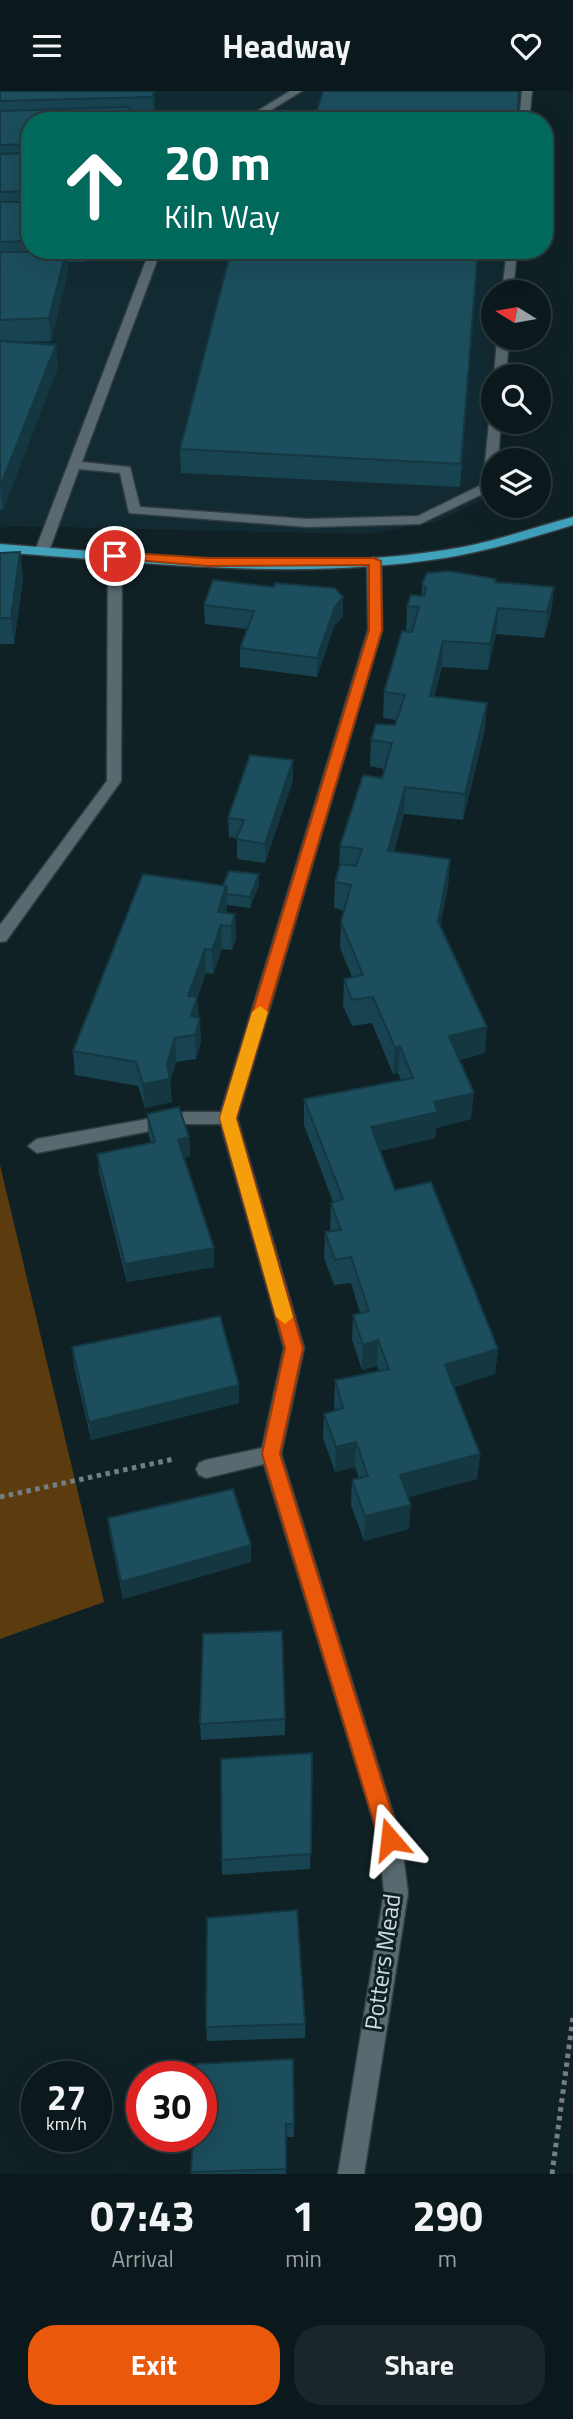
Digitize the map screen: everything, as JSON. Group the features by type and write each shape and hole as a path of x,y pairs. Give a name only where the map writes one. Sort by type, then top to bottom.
{"main road":[{"path":"0,548 208,562 374,561 489,546 573,521"}],"street":[{"path":"261,112 297,91"},
{"path":"525,112 527,91"},
{"path":"42,551 153,259"},
{"path":"509,280 511,259"},
{"path":"74,465 126,470 134,510 307,523 420,520 489,486 494,434"},
{"path":"0,937 114,781 115,556"},
{"path":"206,1469 271,1454 294,1348 228,1118 375,630 374,561"},
{"path":"37,1146 186,1118 228,1118"},
{"name":"Potters Mead","path":"271,1454 390,1839 396,1893 351,2174"}],"path":[{"path":"0,1497 187,1456 206,1469"},
{"path":"551,2174 573,2017"}],"shaded area":[{"path":"0,91 528,91 526,112 21,112 21,259 517,259 514,280 481,280 481,350 508,350 506,364 481,364 481,434 500,434 500,448 481,448 481,501 436,522 366,534 12,526 0,528"},
{"path":"0,1165 104,1602 0,1639"}],"building":[{"path":"0,91 154,91 153,97 0,101"},
{"path":"323,91 519,91 518,112 316,112"},
{"path":"130,107 130,112 21,112 21,144 0,145 0,111"},
{"path":"21,153 21,191 0,192 0,154"},
{"path":"0,202 21,202 21,241 0,242"},
{"path":"0,252 21,252 21,259 64,259 49,318 0,320"},
{"path":"229,259 477,259 461,464 180,449"},
{"path":"0,341 56,345 0,487"},
{"path":"20,552 11,618 0,618 0,553"},
{"path":"449,571 496,579 495,582 554,587 547,612 498,608 490,644 443,641 430,696 487,703 465,794 405,787 388,851 450,859 438,921 487,1027 449,1036 474,1093 434,1102 438,1112 371,1127 395,1190 431,1182 498,1349 445,1365 480,1454 400,1475 411,1505 365,1516 352,1480 368,1476 356,1442 336,1447 324,1414 343,1408 335,1380 389,1369 378,1340 363,1345 353,1315 369,1311 351,1257 335,1260 325,1232 341,1230 331,1203 343,1199 304,1099 413,1078 400,1046 395,1048 373,997 352,1000 344,979 363,975 341,922 351,885 335,882 340,864 356,866 362,849 340,846 363,775 382,778 392,743 371,740 376,724 395,725 405,695 384,692 402,631 412,632 419,607 407,606 411,595 424,596 426,588 422,583 427,573"},
{"path":"213,580 274,587 275,583 335,588 343,597 335,607 317,658 240,648 254,611 204,605"},
{"path":"250,755 293,760 265,844 236,839 244,820 228,818"},
{"path":"229,871 259,874 250,897 227,894 226,886 223,885"},
{"path":"143,874 226,886 218,912 235,914 231,926 221,925 212,950 205,949 188,996 197,997 191,1016 200,1018 195,1035 175,1038 167,1064 170,1079 143,1084 136,1062 73,1051"},
{"path":"179,1107 189,1137 178,1140 214,1248 125,1264 97,1154 155,1142 147,1114"},
{"path":"220,1316 239,1385 89,1422 72,1347"},
{"path":"233,1489 251,1545 121,1582 108,1518"},
{"path":"282,1631 285,1719 200,1724 203,1634"},
{"path":"312,1753 311,1854 222,1860 221,1759"},
{"path":"297,1910 305,2024 206,2027 207,1918"},
{"path":"293,2059 294,2124 286,2124 286,2169 191,2172 192,2152 217,2152 217,2063"}],"slow traffic":[{"path":"260,1012 228,1118 285,1317"}],"route":[{"path":"115,556 208,562 374,561 375,630 228,1118 294,1348 271,1454 390,1839"}]}
